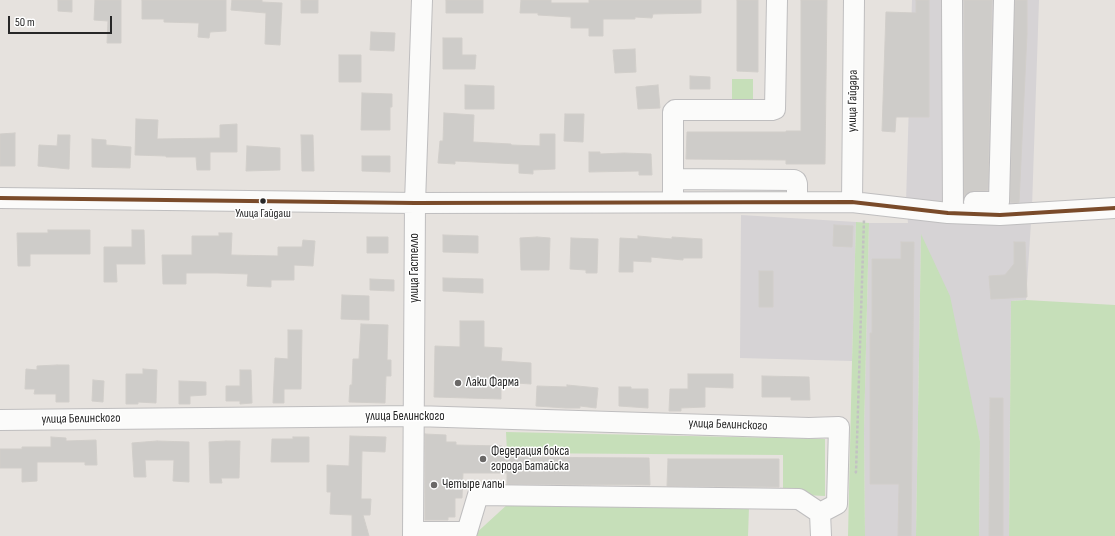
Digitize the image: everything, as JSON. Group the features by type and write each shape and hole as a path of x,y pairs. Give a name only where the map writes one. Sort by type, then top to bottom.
{"street":[{"name":"улица Гастелло","path":"414,534 415,203 422,0"},
{"path":"673,202 673,112 675,110 772,110 776,108 777,0"},
{"name":"улица Гайдара","path":"854,0 858,203"},
{"path":"952,0 952,207"},
{"path":"952,207 999,202 1004,0"},
{"path":"673,180 794,180 797,184 797,202"},
{"path":"0,198 415,203 858,203 952,207 1000,215 1115,208"},
{"name":"улица Белинского","path":"0,420 414,416 809,428 839,426 837,484"},
{"path":"820,513 837,504 837,484"},
{"path":"414,534 467,532 478,495 799,499 820,513"},
{"path":"820,513 821,536"}],"path":[{"path":"837,484 856,472 858,203"}],"shaded area":[{"path":"912,0 1039,0 1032,207 1026,300 1011,301 1009,536 979,536 980,441 921,235 916,536 865,536 864,430 869,223 908,223 906,203"},
{"path":"741,215 856,222 852,361 740,358"}],"green space":[{"path":"732,79 753,79 753,104 732,103"},
{"path":"856,222 869,223 864,430 865,536 848,536"},
{"path":"921,234 950,296 980,441 979,536 916,536"},
{"path":"1026,300 1115,305 1115,536 1009,536 1011,301"},
{"path":"506,432 825,439 825,496 783,494 783,455 507,453"},
{"path":"509,503 749,507 748,536 473,536"}],"building":[{"path":"58,0 72,0 72,12 58,11"},
{"path":"95,0 121,0 121,43 107,43 108,21 94,20"},
{"path":"142,0 226,0 226,31 210,32 209,38 198,37 199,23 164,22 164,19 142,19"},
{"path":"232,0 262,0 262,2 282,3 280,45 265,44 266,13 231,10"},
{"path":"301,0 318,0 318,13 301,13"},
{"path":"446,0 483,0 483,13 446,13"},
{"path":"521,0 551,0 551,3 589,3 589,0 701,0 701,13 653,14 652,18 635,17 635,19 603,19 603,36 589,36 589,28 571,28 571,17 538,15 538,13 520,13"},
{"path":"737,0 758,0 758,72 737,71"},
{"path":"801,0 827,0 825,164 786,164 786,160 686,159 687,132 801,131"},
{"path":"916,0 929,0 929,117 896,117 895,132 882,131 886,12 916,13"},
{"path":"964,0 992,0 988,190 969,192 964,196"},
{"path":"1015,0 1027,0 1027,33 1019,202 1016,203 1010,202"},
{"path":"371,32 395,33 394,51 370,50"},
{"path":"443,38 462,38 462,55 476,55 475,69 443,69"},
{"path":"635,49 636,72 615,73 613,50"},
{"path":"339,55 361,55 361,82 339,82"},
{"path":"690,76 710,77 710,89 690,89"},
{"path":"465,85 494,86 494,109 465,109"},
{"path":"658,85 660,108 638,109 636,87"},
{"path":"362,93 392,94 392,107 390,107 390,130 361,130"},
{"path":"444,113 474,115 473,142 540,146 540,134 555,134 555,169 533,170 533,174 519,173 519,164 455,161 455,164 438,163 440,141 443,141"},
{"path":"565,114 584,114 583,142 564,141"},
{"path":"136,119 158,120 157,139 220,138 220,125 237,124 237,152 210,152 210,170 197,170 196,157 135,155"},
{"path":"15,133 15,166 0,166 0,134"},
{"path":"58,135 70,135 69,169 38,166 39,145 57,146"},
{"path":"301,135 313,135 314,171 302,171"},
{"path":"92,139 106,140 106,145 131,147 130,168 92,167"},
{"path":"247,146 280,148 280,170 246,171"},
{"path":"589,152 600,152 600,154 651,154 652,175 639,175 639,171 589,172"},
{"path":"362,156 390,156 390,172 362,171"},
{"path":"834,225 853,226 852,247 833,246"},
{"path":"48,230 90,230 90,254 30,254 30,266 18,266 17,233 48,233"},
{"path":"132,230 144,230 145,264 116,264 117,282 104,282 104,247 132,247"},
{"path":"219,233 232,233 231,255 278,256 278,247 302,247 303,240 315,241 313,266 294,265 294,280 271,280 271,287 247,286 248,274 218,273 186,273 186,284 163,284 162,255 192,255 192,236 219,236"},
{"path":"443,235 478,236 478,253 443,252"},
{"path":"638,236 672,239 672,237 702,239 702,258 683,258 683,260 651,257 651,262 633,261 633,272 619,272 620,238 638,239"},
{"path":"367,237 388,237 388,253 367,253"},
{"path":"520,238 550,238 549,270 521,270"},
{"path":"571,238 598,239 597,273 586,273 586,270 570,269"},
{"path":"901,242 914,242 911,536 898,536 899,484 870,484 870,333 872,333 872,259 901,259"},
{"path":"1014,242 1025,242 1027,297 991,299 989,276 1005,275 1014,264"},
{"path":"759,271 773,271 773,307 759,307"},
{"path":"443,278 483,279 483,293 443,291"},
{"path":"370,279 394,280 394,291 370,290"},
{"path":"342,295 369,296 369,320 341,319"},
{"path":"460,321 484,321 484,347 502,348 501,361 531,363 531,384 501,382 501,399 434,397 435,346 460,347"},
{"path":"361,324 388,325 387,360 391,360 391,376 386,376 385,403 349,402 350,385 352,385 353,359 359,359"},
{"path":"288,330 302,330 301,389 284,389 284,403 273,403 275,358 288,359"},
{"path":"69,365 69,402 56,402 56,394 34,394 35,389 25,389 26,369 37,370 37,366"},
{"path":"143,369 157,370 156,403 138,402 138,404 126,404 126,374 143,374"},
{"path":"240,370 251,370 252,403 240,404 240,401 226,401 226,386 240,386"},
{"path":"688,374 733,374 733,388 705,387 705,407 681,408 681,411 669,411 670,389 688,389"},
{"path":"762,376 809,377 810,400 791,400 791,397 762,397"},
{"path":"93,380 104,381 103,402 92,401"},
{"path":"179,381 206,382 206,395 190,396 190,404 179,404"},
{"path":"567,385 598,388 596,408 580,406 580,408 566,408 536,406 537,386 567,387"},
{"path":"619,387 648,389 648,408 619,406"},
{"path":"990,398 1003,398 1003,536 989,536"},
{"path":"425,434 446,435 446,442 456,442 456,445 502,446 502,457 649,458 650,485 507,484 507,473 463,473 462,498 455,498 455,517 448,517 448,520 425,520"},
{"path":"350,436 386,437 385,452 362,451 361,499 371,499 370,515 363,515 369,536 352,536 352,515 330,514 331,492 327,492 327,465 349,466"},
{"path":"51,437 66,438 66,441 96,440 97,465 85,465 85,462 37,462 37,481 22,482 22,468 0,468 0,449 51,447"},
{"path":"293,437 309,437 309,462 271,462 272,439 293,439"},
{"path":"157,441 189,442 189,482 173,481 174,460 145,460 146,477 134,477 132,443"},
{"path":"240,441 239,478 221,478 222,483 210,483 209,442"},
{"path":"668,459 779,459 779,487 667,486"}],"transit line":[{"path":"0,198 415,203 852,202 948,213 1000,215 1115,208"}],"place":[{"name":"Улица Гайдаш","path":"263,201"},
{"name":"Лаки Фарма","path":"458,383"},
{"name":"Федерация бокса города Батайска","path":"483,459"},
{"name":"Четыре лапы","path":"434,485"}]}
